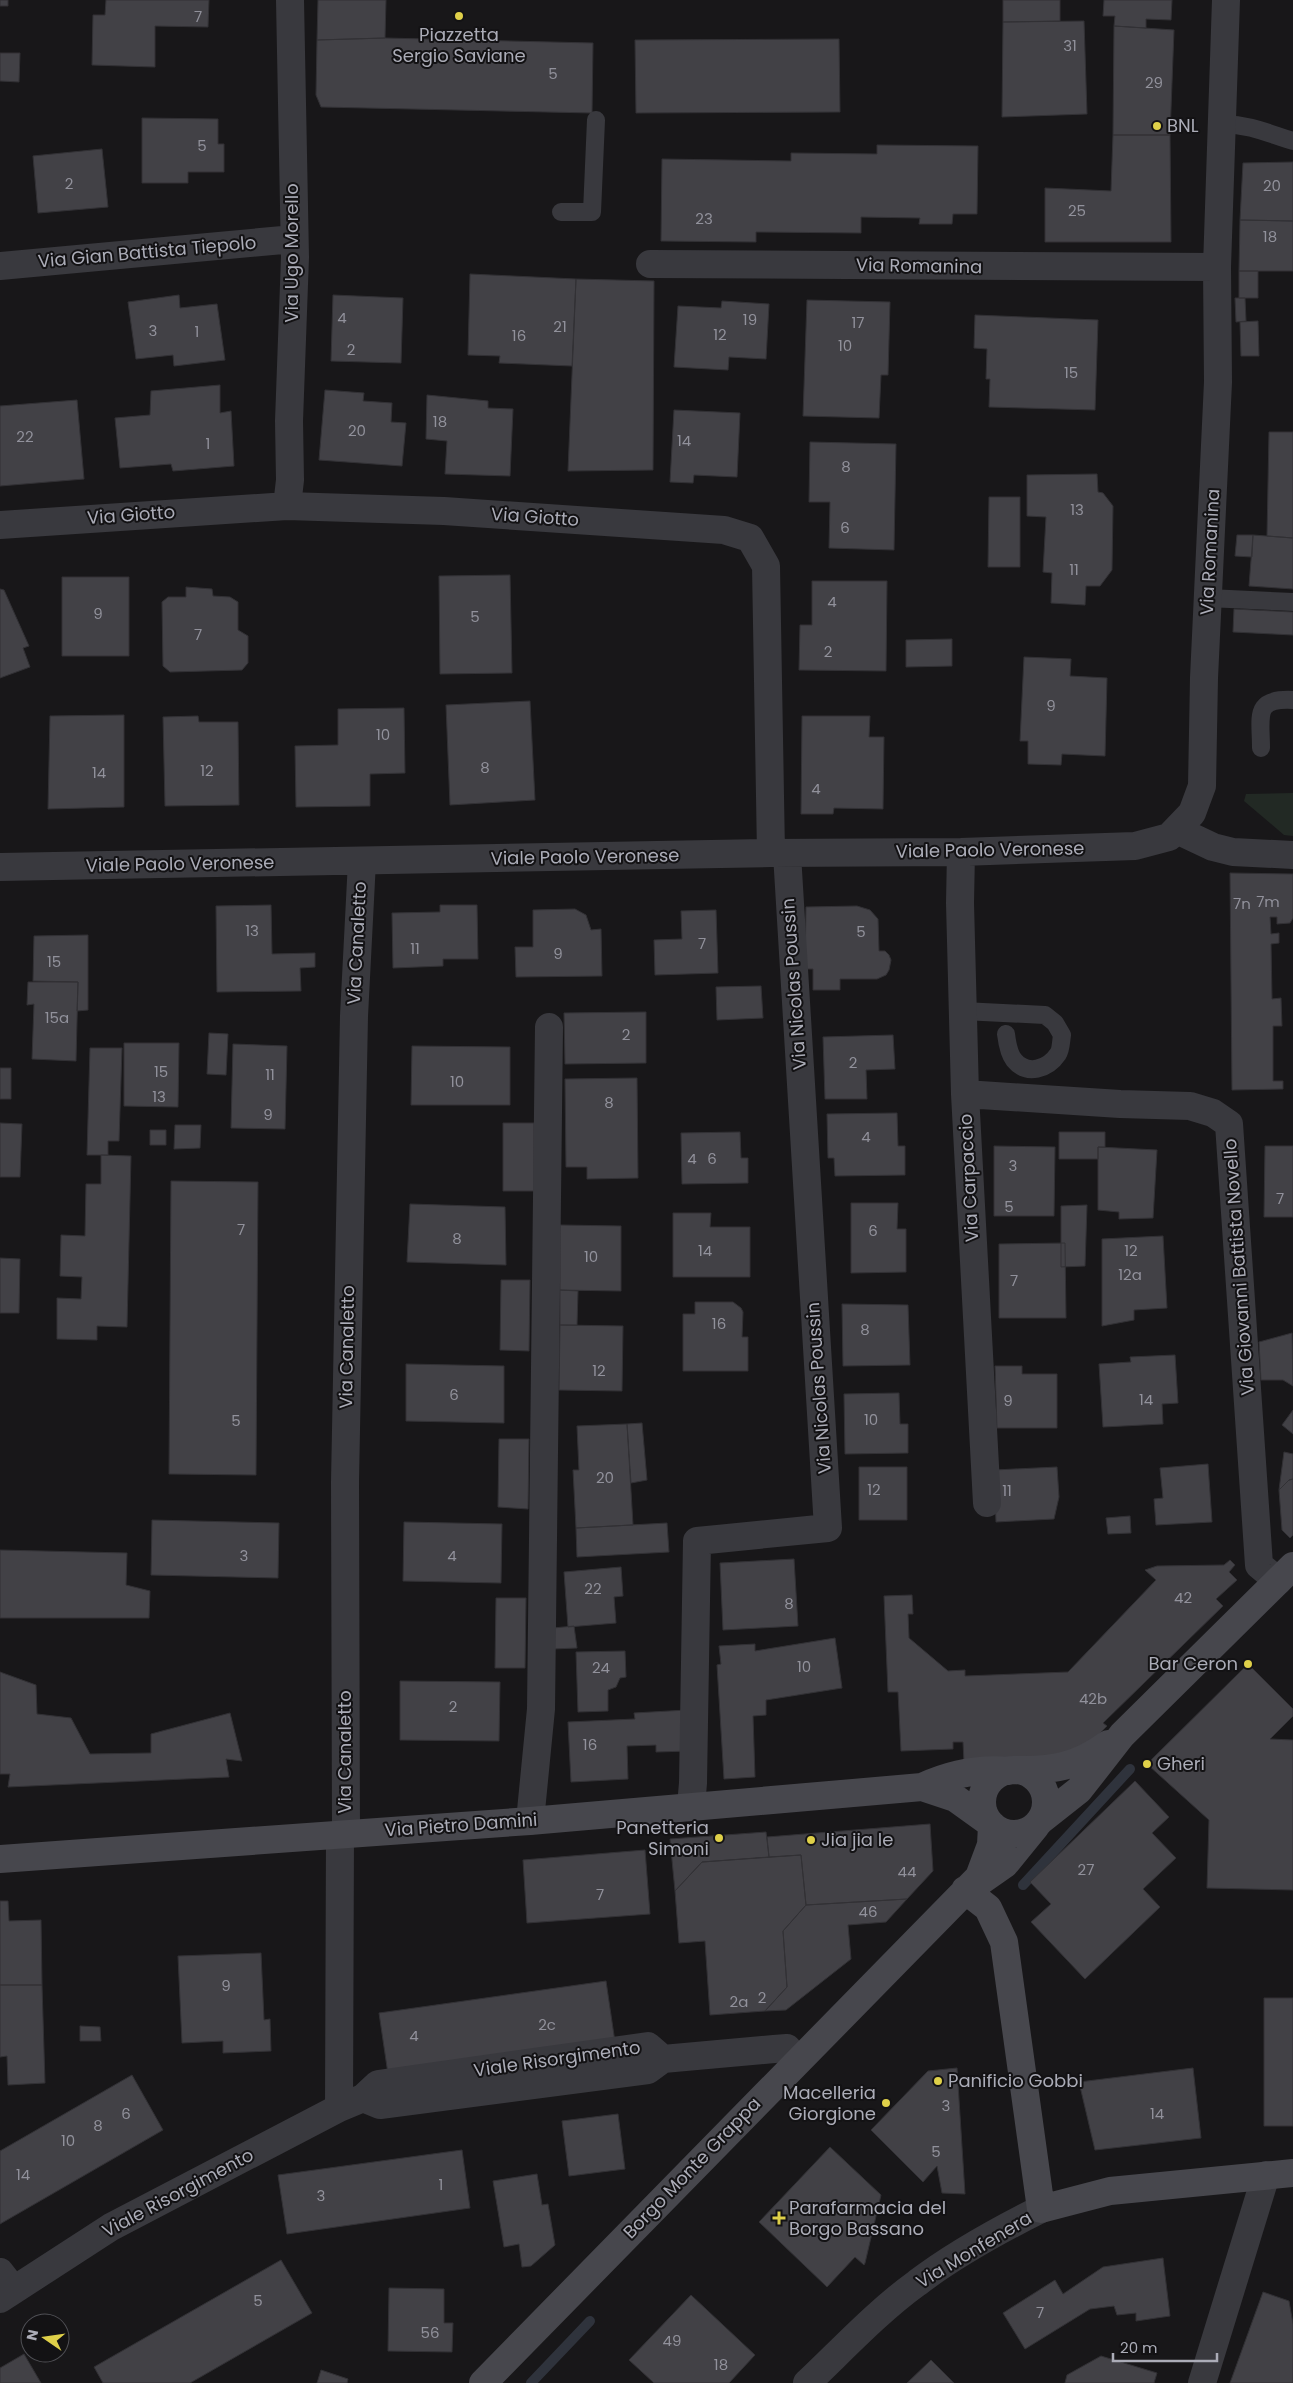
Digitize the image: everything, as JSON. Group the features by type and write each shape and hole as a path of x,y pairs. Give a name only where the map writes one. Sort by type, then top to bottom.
{"street":[{"name":"Via Ugo Morello","path":"287,506 290,480 289,421 294,239 290,0"},
{"name":"Via Romanina","path":"1173,834 1192,813 1202,786 1218,382 1218,267 1226,0"},
{"name":"Via Gian Battista Tiepolo","path":"0,266 294,239"},
{"name":"Via Romanina","path":"650,264 1218,267"},
{"name":"Via Giotto","path":"0,525 287,506 444,511 714,530 750,538 766,566 779,853"},
{"name":"Viale Paolo Veronese","path":"0,867 779,853 961,852 1135,846 1173,834"},
{"path":"1173,834 1233,852 1293,855"},
{"name":"Via Carpaccio","path":"961,852 965,1094 986,1503"},
{"name":"Via Nicolas Poussin","path":"691,1806 697,1542 828,1528 779,853"},
{"name":"Via Canaletto","path":"351,2103 342,1834 345,1482 354,1016 362,861"},
{"path":"530,1821 541,1708 549,1027"},
{"name":"Via Giovanni Battista Novello","path":"965,1094 1120,1104 1190,1106 1214,1113 1229,1124 1259,1565 1285,1574"},
{"name":"Borgo Monte Grappa","path":"990,1823 1003,1832 1022,1833 1038,1823 1079,1790 1122,1735 1285,1574"},
{"name":"Borgo Monte Grappa","path":"483,2383 798,2060 912,1948 978,1877 991,1845 990,1823 982,1802 984,1792 992,1779 1013,1771 1075,1764 1122,1735"},
{"name":"Via Pietro Damini","path":"0,1859 530,1821 922,1787 965,1772 990,1769 1013,1771"},
{"path":"1013,1771 1035,1777 1044,1790 1046,1805 1038,1823"},
{"name":"Via Pietro Damini","path":"922,1787 955,1798 990,1823"},
{"name":"Borgo Monte Grappa","path":"966,1890 991,1876 1004,1864 1038,1823"},
{"path":"966,1890 988,1908 1004,1942 1041,2209"},
{"name":"Viale Risorgimento","path":"5,2287 111,2227 351,2103 380,2105 573,2082 648,2070 663,2059 787,2048 798,2060"},
{"name":"Via Monfenera","path":"807,2383 917,2282 1000,2230 1041,2209 1110,2191 1293,2173"},
{"path":"1202,2383 1266,2175"}],"lane":[{"path":"561,212 592,212 596,120"},
{"path":"1223,124 1242,124 1260,128 1293,141"},
{"path":"1208,598 1293,602"},
{"path":"1260,748 1261,712 1264,707 1269,702 1293,700"},
{"path":"963,1010 1045,1015 1055,1023 1062,1035 1058,1054 1046,1065 1035,1070 1024,1068 1014,1060 1006,1034"}],"shaded area":[{"path":"1293,793 1293,836 1284,835 1244,801 1246,794"}],"building":[{"path":"0,0 8,0 8,6 0,6"},
{"path":"106,0 209,0 208,27 155,26 155,67 92,65 93,15 105,15"},
{"path":"318,0 386,0 385,38 317,40"},
{"path":"1003,0 1060,0 1060,21 1003,22"},
{"path":"1104,0 1172,0 1171,20 1146,19 1146,28 1114,26 1115,16 1103,16"},
{"path":"1084,21 1087,114 1002,117 1003,22"},
{"path":"1114,26 1174,30 1170,135 1113,135"},
{"path":"385,38 593,43 592,113 321,107 316,95 317,40"},
{"path":"839,39 840,112 636,113 635,40"},
{"path":"0,53 20,53 19,82 0,81"},
{"path":"142,118 218,119 218,144 224,144 224,172 188,172 188,183 142,183"},
{"path":"1113,135 1170,135 1171,242 1045,242 1045,188 1111,191"},
{"path":"877,145 978,146 977,214 953,214 952,224 919,224 920,218 861,217 861,233 756,232 756,242 661,241 662,159 791,161 791,153 877,154"},
{"path":"102,149 108,207 38,213 33,156"},
{"path":"1293,162 1293,221 1240,220 1243,163"},
{"path":"1240,220 1293,221 1293,271 1239,271"},
{"path":"1239,271 1258,271 1258,298 1239,298"},
{"path":"470,274 576,279 572,366 499,363 500,356 468,355"},
{"path":"576,279 654,281 653,470 568,471"},
{"path":"179,295 180,308 217,304 225,360 174,366 173,355 136,359 128,302"},
{"path":"333,295 403,298 401,363 331,361"},
{"path":"1235,298 1245,298 1246,321 1236,322"},
{"path":"807,300 890,302 888,375 881,375 879,418 803,416"},
{"path":"722,301 769,304 766,359 729,357 728,370 674,367 678,306 721,308"},
{"path":"975,315 1098,320 1095,410 989,407 990,379 986,379 987,349 974,348"},
{"path":"1258,321 1259,356 1241,356 1240,322"},
{"path":"220,385 220,413 231,411 234,466 173,471 171,464 120,468 115,418 150,415 151,391"},
{"path":"325,390 364,393 363,401 392,403 391,422 406,423 402,466 319,460"},
{"path":"427,395 488,401 488,408 513,409 510,476 445,474 447,441 426,439"},
{"path":"77,400 84,479 0,486 0,406"},
{"path":"674,410 740,413 737,477 694,475 693,483 670,482"},
{"path":"1269,432 1293,432 1293,538 1267,536"},
{"path":"810,442 896,444 894,550 829,548 830,502 809,502"},
{"path":"1097,474 1098,492 1103,493 1113,506 1112,570 1100,586 1086,586 1085,605 1051,603 1052,573 1043,572 1046,517 1027,516 1027,475"},
{"path":"989,497 1020,497 1020,567 988,567"},
{"path":"1237,535 1253,535 1252,557 1235,556"},
{"path":"1253,535 1293,538 1293,589 1249,586"},
{"path":"510,575 512,673 440,674 439,576"},
{"path":"62,577 129,577 129,656 62,656"},
{"path":"812,581 887,581 886,671 799,670 800,625 812,625"},
{"path":"186,587 212,589 213,596 230,597 238,602 238,630 248,636 248,663 242,670 170,672 163,666 162,602 168,597 186,597"},
{"path":"0,589 4,590 29,646 23,648 30,667 0,678"},
{"path":"1234,609 1293,612 1293,635 1233,632"},
{"path":"952,639 952,666 906,667 906,640"},
{"path":"1024,657 1071,659 1070,676 1107,678 1105,756 1062,754 1061,765 1028,764 1028,741 1020,741"},
{"path":"530,701 535,800 450,805 446,705"},
{"path":"404,708 405,773 370,774 370,806 296,807 295,746 338,745 338,709"},
{"path":"124,715 124,807 48,809 50,716"},
{"path":"198,716 199,722 238,722 239,805 165,806 163,717"},
{"path":"802,716 870,716 869,737 884,737 883,809 834,808 833,814 801,814"},
{"path":"1230,873 1293,874 1293,918 1290,923 1277,924 1277,917 1270,917 1271,934 1279,933 1279,943 1271,944 1272,999 1281,998 1282,1026 1273,1026 1273,1081 1283,1081 1283,1089 1232,1090"},
{"path":"271,905 272,954 315,953 315,967 300,968 301,991 217,992 216,906"},
{"path":"440,905 477,905 478,959 443,959 443,966 393,968 392,913 440,912"},
{"path":"857,906 870,910 878,919 879,951 885,951 889,955 891,960 889,970 886,975 877,979 840,979 840,990 813,990 813,969 805,969 806,907"},
{"path":"575,909 586,915 591,930 601,929 602,976 516,977 515,947 533,947 533,910"},
{"path":"716,910 718,973 655,975 654,940 682,939 681,911"},
{"path":"88,935 88,1010 77,1011 78,982 33,981 34,936"},
{"path":"28,982 78,982 76,1061 32,1059 34,1004 27,1005"},
{"path":"761,986 763,1018 717,1020 716,987"},
{"path":"646,1012 646,1063 565,1064 564,1013"},
{"path":"209,1033 228,1034 226,1075 207,1074"},
{"path":"893,1035 895,1069 866,1070 867,1099 825,1099 823,1037"},
{"path":"124,1043 179,1043 178,1107 124,1106"},
{"path":"233,1044 287,1046 285,1129 231,1128"},
{"path":"412,1046 510,1047 510,1105 411,1105"},
{"path":"90,1048 122,1048 119,1141 108,1141 108,1155 87,1155"},
{"path":"0,1068 11,1068 11,1099 0,1099"},
{"path":"637,1078 638,1178 587,1179 587,1167 566,1167 565,1079"},
{"path":"897,1113 898,1146 905,1146 905,1175 835,1176 834,1158 828,1158 827,1114"},
{"path":"0,1123 22,1124 20,1177 0,1177"},
{"path":"503,1123 534,1123 534,1191 503,1191"},
{"path":"175,1125 201,1125 200,1148 174,1149"},
{"path":"150,1130 166,1130 166,1145 150,1145"},
{"path":"740,1132 741,1158 748,1158 748,1183 682,1184 681,1133"},
{"path":"1059,1132 1105,1132 1105,1147 1098,1147 1098,1159 1059,1159"},
{"path":"994,1146 1055,1147 1054,1216 994,1216"},
{"path":"1265,1146 1293,1146 1293,1217 1264,1217"},
{"path":"1098,1147 1157,1150 1153,1218 1119,1219 1119,1212 1098,1210"},
{"path":"101,1155 131,1156 127,1327 97,1326 97,1340 57,1339 57,1298 81,1299 82,1277 60,1276 61,1235 85,1236 86,1184 101,1184"},
{"path":"171,1181 258,1182 256,1475 169,1474"},
{"path":"851,1203 898,1203 897,1229 906,1229 906,1272 851,1273"},
{"path":"410,1204 505,1207 506,1265 407,1262"},
{"path":"1087,1205 1085,1266 1061,1267 1061,1206"},
{"path":"673,1213 711,1213 710,1227 750,1227 750,1277 673,1277"},
{"path":"560,1225 621,1226 621,1291 560,1290"},
{"path":"1163,1236 1167,1308 1134,1310 1134,1320 1102,1326 1102,1239"},
{"path":"1065,1243 1066,1318 999,1318 999,1244"},
{"path":"0,1258 20,1259 19,1313 0,1313"},
{"path":"501,1280 530,1280 529,1351 500,1350"},
{"path":"560,1290 578,1291 577,1325 560,1325"},
{"path":"695,1302 733,1302 741,1308 743,1312 742,1337 748,1337 748,1371 683,1371 683,1314 695,1314"},
{"path":"842,1304 908,1305 910,1365 843,1366"},
{"path":"560,1325 623,1326 622,1391 559,1390"},
{"path":"1292,1333 1293,1386 1283,1380 1261,1380 1259,1342"},
{"path":"1175,1355 1178,1403 1162,1404 1163,1424 1103,1427 1099,1364 1131,1362 1130,1357"},
{"path":"406,1364 504,1366 504,1423 406,1421"},
{"path":"995,1366 1022,1366 1022,1374 1057,1374 1057,1428 997,1428"},
{"path":"899,1393 900,1424 908,1424 908,1453 845,1454 844,1394"},
{"path":"1293,1410 1293,1434 1282,1425"},
{"path":"642,1423 647,1480 631,1483 627,1424"},
{"path":"627,1424 633,1525 576,1528 573,1470 579,1470 577,1426"},
{"path":"499,1439 529,1439 528,1509 498,1507"},
{"path":"1284,1452 1293,1454 1293,1479 1289,1480 1279,1490"},
{"path":"1208,1464 1212,1522 1156,1525 1154,1499 1163,1498 1160,1468"},
{"path":"859,1467 907,1467 907,1520 859,1520"},
{"path":"1057,1467 1059,1497 1054,1519 996,1522 994,1470"},
{"path":"1293,1479 1293,1535 1290,1538 1282,1530 1279,1490 1289,1480"},
{"path":"1130,1516 1131,1533 1108,1534 1106,1518"},
{"path":"152,1520 279,1523 278,1578 151,1575"},
{"path":"404,1522 502,1524 501,1583 403,1581"},
{"path":"667,1523 669,1552 577,1557 576,1528"},
{"path":"0,1550 127,1553 126,1585 150,1591 149,1618 0,1618"},
{"path":"794,1559 798,1626 723,1630 720,1563"},
{"path":"1230,1560 1235,1565 1229,1572 1237,1580 1216,1599 1223,1606 1103,1723 1107,1726 1093,1740 1081,1758 964,1762 963,1742 953,1742 953,1749 901,1751 898,1692 888,1692 884,1596 912,1595 913,1614 908,1614 909,1638 948,1671 965,1670 965,1676 1068,1672 1156,1580 1145,1570 1157,1566 1224,1565"},
{"path":"621,1567 623,1596 614,1597 616,1623 568,1627 564,1572"},
{"path":"496,1598 526,1598 525,1668 495,1668"},
{"path":"574,1626 577,1648 552,1649 553,1628"},
{"path":"835,1638 842,1688 766,1700 766,1715 753,1716 755,1777 724,1779 717,1665 721,1664 719,1646 755,1644 755,1651"},
{"path":"625,1651 626,1677 620,1678 616,1687 608,1690 608,1711 578,1712 576,1652"},
{"path":"1248,1664 1293,1709 1293,1716 1270,1739 1293,1740 1293,1890 1207,1888 1209,1820 1147,1764"},
{"path":"0,1672 36,1685 37,1714 71,1718 90,1754 151,1753 151,1734 230,1713 242,1761 226,1759 229,1777 8,1787 10,1774 0,1774"},
{"path":"400,1681 500,1682 499,1741 400,1740"},
{"path":"687,1710 689,1751 656,1752 656,1745 627,1746 628,1779 571,1782 568,1722 635,1719 634,1713"},
{"path":"1135,1781 1169,1817 1152,1833 1176,1858 1143,1889 1160,1907 1085,1979 1031,1922 1051,1904 1030,1882"},
{"path":"930,1824 933,1871 907,1899 806,1905 801,1855 769,1857 767,1837"},
{"path":"766,1832 769,1857 702,1862 675,1891 670,1839"},
{"path":"645,1850 650,1914 527,1923 523,1860"},
{"path":"801,1855 806,1905 783,1931 787,1987 765,2011 710,2015 705,1941 679,1943 675,1891 702,1862"},
{"path":"907,1899 886,1922 848,1925 851,1959 786,2010 765,2011 787,1987 783,1931 806,1905"},
{"path":"0,1901 8,1901 9,1921 41,1920 42,1985 0,1985"},
{"path":"261,1953 264,2020 270,2019 271,2051 223,2053 223,2041 182,2043 178,1956"},
{"path":"606,1981 615,2042 388,2074 379,2013"},
{"path":"0,1985 42,1985 45,2083 8,2085 7,2056 0,2057"},
{"path":"1264,1998 1293,1998 1293,2126 1264,2126"},
{"path":"80,2026 100,2027 101,2041 80,2041"},
{"path":"957,2068 965,2194 942,2193 937,2166 923,2182 871,2130 928,2071"},
{"path":"1193,2068 1201,2138 1095,2150 1079,2082"},
{"path":"132,2075 163,2130 0,2224 0,2151"},
{"path":"618,2114 625,2169 569,2176 562,2121"},
{"path":"830,2147 881,2195 864,2265 855,2257 827,2287 759,2222"},
{"path":"462,2150 470,2208 287,2234 278,2175"},
{"path":"537,2174 542,2205 548,2204 555,2245 531,2266 522,2267 519,2244 504,2247 493,2181"},
{"path":"1163,2258 1170,2316 1136,2321 1136,2313 1117,2315 1114,2306 1090,2309 1025,2349 1003,2313 1055,2280 1063,2294 1103,2267"},
{"path":"281,2260 312,2313 190,2383 103,2383 94,2367"},
{"path":"389,2288 444,2289 444,2323 453,2323 452,2352 388,2351"},
{"path":"1263,2292 1289,2301 1293,2324 1293,2383 1230,2383"},
{"path":"691,2295 755,2355 729,2383 654,2383 629,2360"},
{"path":"20,2356 20,2363 29,2363 41,2383 0,2383 0,2368"},
{"path":"1101,2356 1157,2373 1154,2383 1065,2383 1067,2375"},
{"path":"931,2360 954,2383 907,2383"},
{"path":"321,2370 348,2379 347,2383 317,2383"}],"waterway":[{"path":"1023,1885 1130,1769"},
{"path":"531,2383 590,2321"}],"place":[{"name":"Piazzetta Sergio Saviane","path":"459,16"},
{"name":"BNL","path":"1157,126"},
{"name":"Bar Ceron","path":"1248,1664"},
{"name":"Gheri","path":"1147,1764"},
{"name":"Panetteria Simoni","path":"719,1838"},
{"name":"Jia jia le","path":"811,1840"},
{"name":"Panificio Gobbi","path":"938,2081"},
{"name":"Macelleria Giorgione","path":"886,2103"},
{"name":"Parafarmacia del Borgo Bassano","path":"779,2218"}]}
